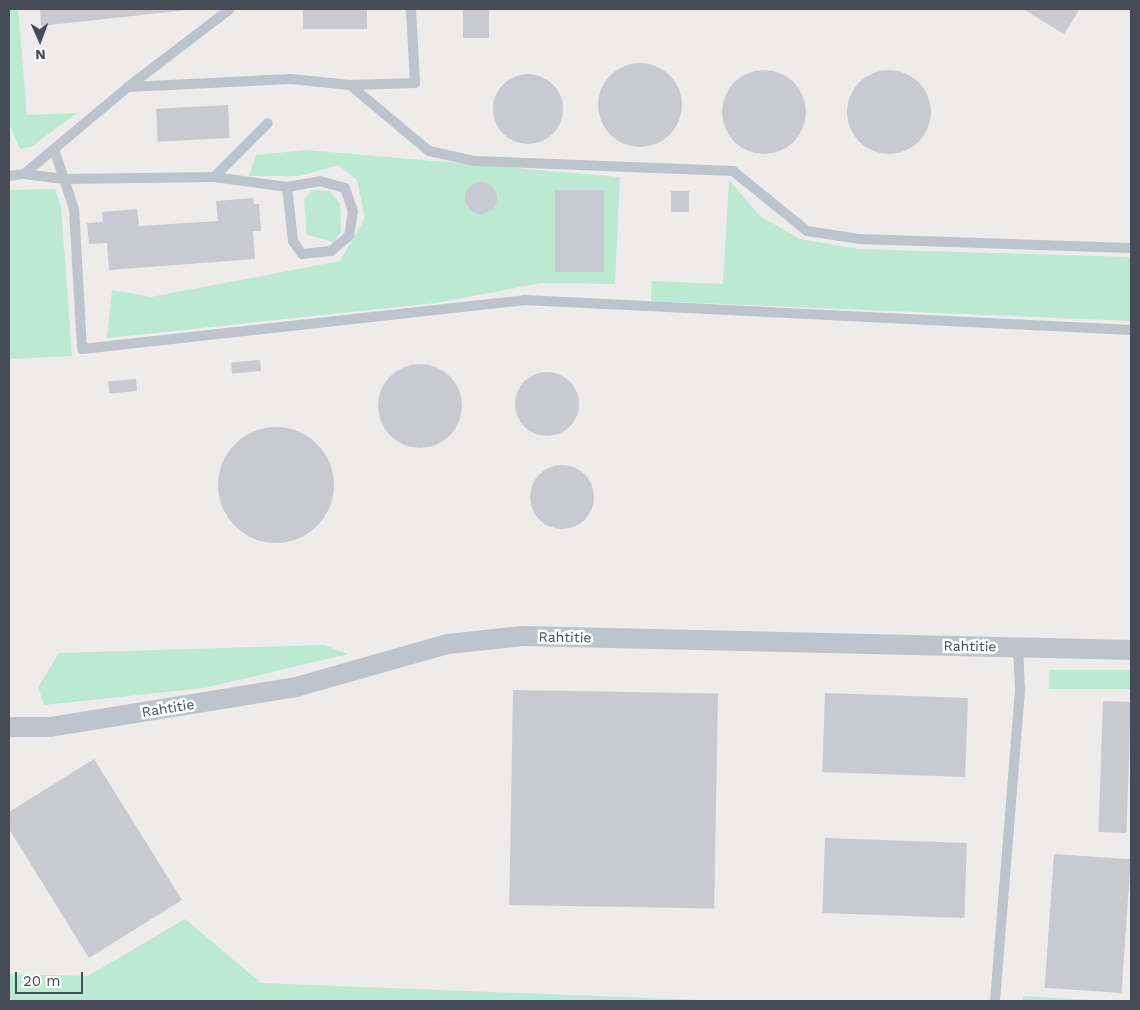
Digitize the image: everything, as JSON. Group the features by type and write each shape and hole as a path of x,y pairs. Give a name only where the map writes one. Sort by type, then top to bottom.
{"street":[{"name":"Rahtitie","path":"9,727 50,727 296,687 448,644 524,636 1131,650"}],"lane":[{"path":"24,174 128,87 230,9"},
{"path":"128,87 291,79 350,85 415,83 411,9"},
{"path":"350,85 429,150 475,161 733,171 806,231 860,239 1131,248"},
{"path":"214,177 268,123"},
{"path":"54,149 74,209 82,349 524,300 1131,330"},
{"path":"9,176 24,174 64,179 214,177 287,187 320,181 344,188 353,211 349,236 330,250 302,254 293,241 287,187"},
{"path":"995,1001 1020,689 1018,647"}],"green space":[{"path":"9,9 18,9 27,115 77,113 31,147 20,149 10,126"},
{"path":"306,150 620,177 615,284 541,283 436,303 107,338 112,290 151,297 340,261 365,218 357,180 338,165 300,176 249,176 256,155"},
{"path":"729,180 760,216 800,239 859,249 1131,257 1131,321 651,301 652,281 723,284"},
{"path":"55,189 61,207 72,356 9,359 9,190"},
{"path":"312,190 329,191 340,203 341,233 333,242 307,235 304,200"},
{"path":"324,645 348,654 204,688 44,705 38,687 59,653"},
{"path":"1049,670 1131,670 1131,689 1049,689"},
{"path":"185,919 261,983 726,1001 9,1001 9,974 88,976"},
{"path":"1023,996 1107,1001 1022,1001"}],"building":[{"path":"40,9 187,9 187,10 41,26"},
{"path":"303,9 367,9 367,29 303,29"},
{"path":"463,9 489,9 489,38 463,38"},
{"path":"1023,9 1080,9 1064,34"},
{"path":"640,63 656,66 670,75 679,89 682,105 679,121 670,135 656,144 640,147 624,144 610,135 601,121 598,105 601,89 610,75 624,66"},
{"path":"764,70 780,73 794,82 803,96 806,112 803,128 794,142 780,151 764,154 748,151 734,142 725,128 722,112 725,96 734,82 748,73"},
{"path":"889,70 905,73 919,82 928,96 931,112 928,128 919,142 905,151 889,154 873,151 859,142 850,128 847,112 850,96 859,82 873,73"},
{"path":"528,74 541,77 553,84 560,96 563,109 560,122 553,134 541,141 528,144 515,141 503,134 496,122 493,109 496,96 503,84 515,77"},
{"path":"228,105 230,138 158,142 156,109"},
{"path":"481,182 493,186 497,198 493,210 481,214 469,210 465,198 469,186"},
{"path":"555,190 604,190 604,272 555,272"},
{"path":"671,191 689,191 689,212 671,212"},
{"path":"253,198 254,204 259,204 261,231 253,231 255,259 109,270 107,243 89,244 87,223 103,222 102,212 137,209 139,226 218,221 216,201"},
{"path":"260,360 261,371 232,373 231,363"},
{"path":"420,364 436,367 450,376 459,390 462,406 459,422 450,436 436,445 420,448 404,445 390,436 381,422 378,406 381,390 390,376 404,367"},
{"path":"541,372 553,372 570,381 577,392 579,404 577,416 570,427 553,436 541,436 529,431 520,422 515,410 515,398 520,386 529,377"},
{"path":"136,379 137,391 109,393 108,381"},
{"path":"276,427 298,432 317,444 329,463 334,485 329,507 317,526 298,538 276,543 254,538 235,526 223,507 218,485 223,463 235,444 254,432"},
{"path":"556,465 568,465 585,474 592,485 594,497 592,509 585,520 568,529 556,529 544,524 535,515 530,503 530,491 535,479 544,470"},
{"path":"513,690 718,694 714,909 509,905"},
{"path":"825,693 968,698 965,777 822,772"},
{"path":"1103,701 1131,702 1126,833 1098,832"},
{"path":"94,759 182,900 89,958 9,829 9,812"},
{"path":"825,838 967,843 964,918 822,913"},
{"path":"1054,854 1131,859 1121,993 1045,988"}]}
